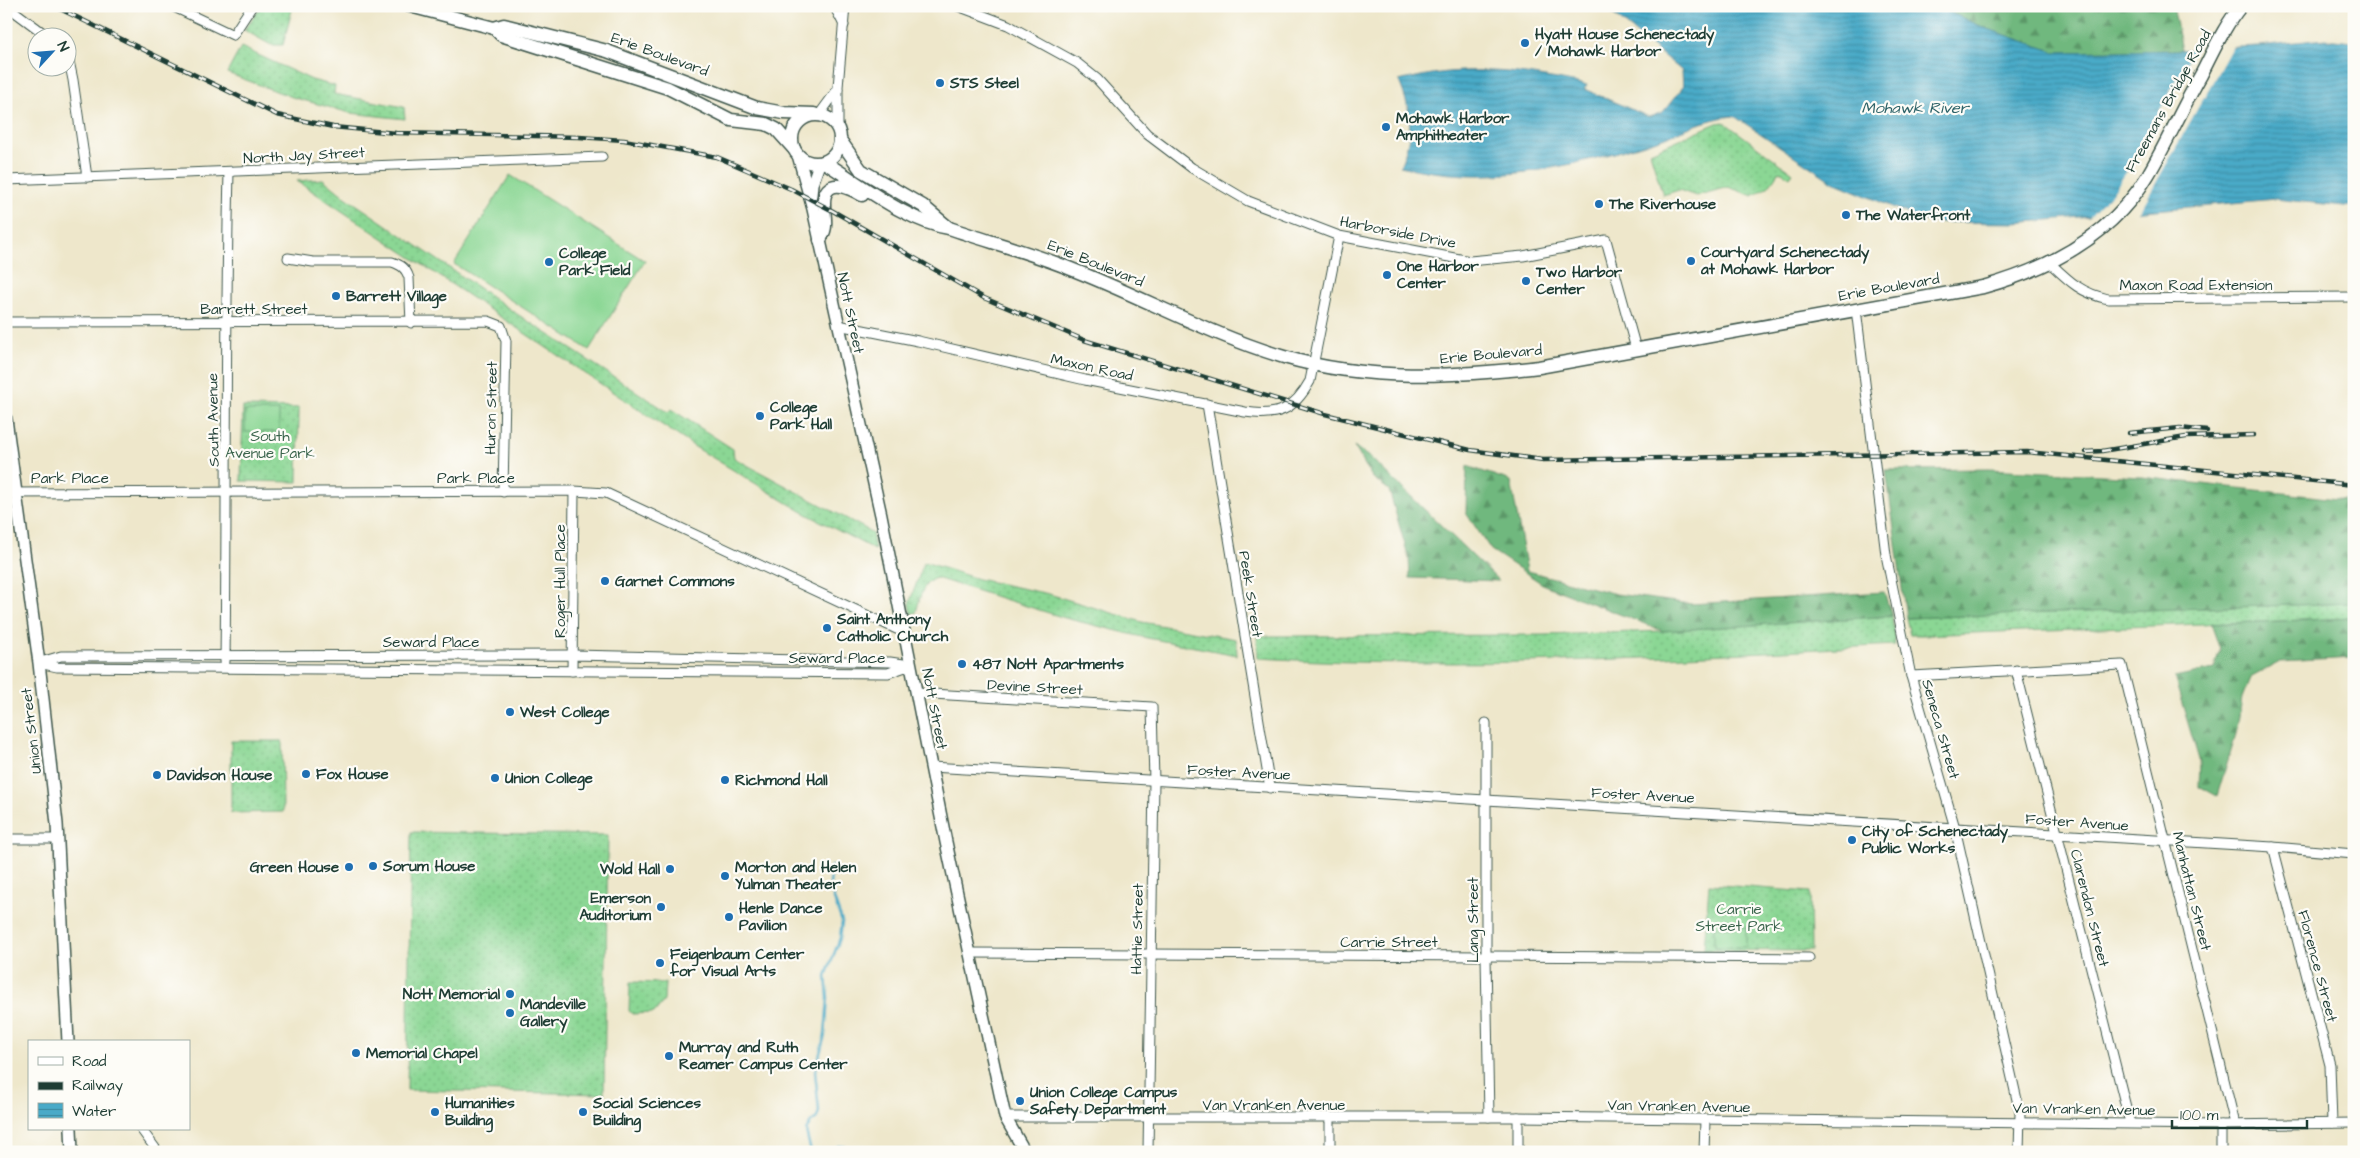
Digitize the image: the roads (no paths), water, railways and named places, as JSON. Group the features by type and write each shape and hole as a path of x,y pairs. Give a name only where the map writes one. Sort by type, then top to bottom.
{"highway":[{"name":"Erie Boulevard","path":"410,6 494,28 501,34 668,88 731,120 766,124 776,129 796,152"},
{"name":"Freemans Bridge Road","path":"2056,260 2102,228 2125,206 2147,177 2191,92 2240,8"},
{"name":"Erie Boulevard","path":"494,28 504,25 607,52 757,108 784,113 817,115"},
{"path":"817,115 828,118 839,134 836,154 821,163 810,162 796,152 792,136 797,124 802,119 817,115"},
{"name":"Erie Boulevard","path":"839,134 861,170 923,206 949,228"},
{"name":"Erie Boulevard","path":"821,163 932,226 949,228 1071,268 1214,332 1284,357 1384,374 1453,375 1539,367 1983,287 2018,277 2056,260"},
{"path":"820,240 825,227 825,195 828,190 836,186 845,185 866,198 877,194"}],"main road":[{"name":"Nott Street","path":"796,152 813,209 905,633 1004,1118 1025,1152"},
{"name":"Nott Street","path":"813,209 811,190 821,163"},
{"name":"Union Street","path":"6,419 11,493 39,663 58,839 68,1037"},
{"path":"71,1130 72,1152"}],"street":[{"path":"7,6 37,28"},
{"path":"172,6 233,35 252,6"},
{"path":"834,6 844,25"},
{"path":"839,134 838,89 845,6"},
{"path":"844,25 852,6"},
{"name":"Harborside Drive","path":"958,6 1008,25 1077,63 1098,79 1147,134 1192,168 1248,201 1338,236 1470,260 1523,256 1606,240 1636,349"},
{"path":"71,78 87,177"},
{"path":"817,115 838,89"},
{"name":"North Jay Street","path":"6,180 407,163 602,157"},
{"name":"South Avenue","path":"225,668 228,491 225,322 229,172"},
{"name":"Maxon Road","path":"838,325 918,341 1085,380 1263,414 1280,412 1301,397 1310,381 1338,236"},
{"path":"288,258 313,262 392,262 400,265 407,271 409,278 411,323"},
{"name":"Maxon Road Extension","path":"2056,260 2071,283 2089,294 2108,299 2354,297"},
{"name":"Seneca Street","path":"1856,309 1886,555 1912,676 1955,828 2020,1113 2020,1152"},
{"name":"Barrett Street","path":"6,322 411,323 488,321 501,326"},
{"name":"Huron Street","path":"501,326 506,342 503,492"},
{"name":"Peek Street","path":"1207,404 1270,788"},
{"name":"Park Place","path":"11,493 228,491 574,491 606,493 905,633"},
{"name":"Roger Hull Place","path":"572,671 574,491"},
{"name":"Seward Place","path":"39,663 61,656 573,656 890,662 911,665"},
{"name":"Seward Place","path":"39,663 57,667 888,673 911,665"},
{"name":"Manhattan Street","path":"2016,670 2122,665 2235,1124"},
{"path":"1912,676 2016,670"},
{"name":"Clarendon Street","path":"2016,670 2130,1123"},
{"name":"Devine Street","path":"916,693 1152,707"},
{"name":"Hattie Street","path":"1148,1152 1154,781 1152,707"},
{"name":"Lang Street","path":"1486,723 1488,800 1486,957 1489,1117"},
{"name":"Foster Avenue","path":"931,767 2273,847 2354,854"},
{"path":"6,839 58,839"},
{"name":"Florence Street","path":"2273,847 2330,1065 2332,1123"},
{"name":"Carrie Street","path":"969,953 1809,958"},
{"path":"1518,1117 1518,1152"},
{"name":"Van Vranken Avenue","path":"1004,1118 1330,1119 1518,1117 2221,1125 2354,1123"},
{"path":"1330,1119 1330,1152"},
{"path":"1704,1152 1705,1120"},
{"path":"2221,1125 2221,1152"},
{"path":"142,1130 158,1152"}],"water":[{"name":"Mohawk River","path":"1603,6 1936,6 1985,28 2055,52 2182,50 2258,46 2326,39 2352,42 2354,40 2354,207 2275,199 2015,223 1928,222 1833,182 1734,116 1702,123 1619,152 1527,172 1465,175 1400,166 1408,143 1410,123 1407,103 1399,81 1424,75 1448,72 1493,71 1539,76 1587,85 1584,89 1649,117 1663,112 1683,87 1682,71"}],"waterway":[{"path":"811,1152 806,1131 811,1122 817,1118 819,1111 815,1071 825,1035 828,998 826,976 840,938 842,922 830,887 831,866"},
{"path":"828,1152 839,1146 845,1147 848,1152"}],"railway":[{"path":"54,6 277,115 333,127 396,133 579,137 624,140 717,157 791,189 833,211 984,298 1084,340 1325,414 1470,450 1543,460 2027,452 2354,485"},
{"path":"2129,433 2180,428 2207,431"},
{"path":"2086,452 2186,437 2254,435"}],"place":[{"name":"Hyatt House Schenectady / Mohawk Harbor","path":"1525,43"},
{"name":"STS Steel","path":"940,83"},
{"name":"Mohawk Harbor Amphitheater","path":"1386,127"},
{"name":"The Riverhouse","path":"1599,204"},
{"name":"The Waterfront","path":"1846,215"},
{"name":"Courtyard Schenectady at Mohawk Harbor","path":"1691,261"},
{"name":"College Park Field","path":"549,262"},
{"name":"One Harbor Center","path":"1387,275"},
{"name":"Two Harbor Center","path":"1526,281"},
{"name":"Barrett Village","path":"336,296"},
{"name":"College Park Hall","path":"760,416"},
{"name":"Garnet Commons","path":"605,581"},
{"name":"Saint Anthony Catholic Church","path":"827,628"},
{"name":"487 Nott Apartments","path":"962,664"},
{"name":"West College","path":"510,712"},
{"name":"Fox House","path":"306,774"},
{"name":"Davidson House","path":"157,775"},
{"name":"Union College","path":"495,778"},
{"name":"Richmond Hall","path":"725,780"},
{"name":"City of Schenectady Public Works","path":"1852,840"},
{"name":"Sorum House","path":"373,866"},
{"name":"Green House","path":"349,867"},
{"name":"Wold Hall","path":"670,869"},
{"name":"Morton and Helen Yulman Theater","path":"725,876"},
{"name":"Emerson Auditorium","path":"661,907"},
{"name":"Henle Dance Pavilion","path":"729,917"},
{"name":"Feigenbaum Center for Visual Arts","path":"660,963"},
{"name":"Nott Memorial","path":"510,994"},
{"name":"Mandeville Gallery","path":"510,1013"},
{"name":"Memorial Chapel","path":"356,1053"},
{"name":"Murray and Ruth Reamer Campus Center","path":"669,1056"},
{"name":"Union College Campus Safety Department","path":"1020,1101"},
{"name":"Humanities Building","path":"435,1112"},
{"name":"Social Sciences Building","path":"583,1112"}],"park label":[{"name":"South Avenue Park","path":"270,444"},
{"name":"Carrie Street Park","path":"1739,918"}]}
